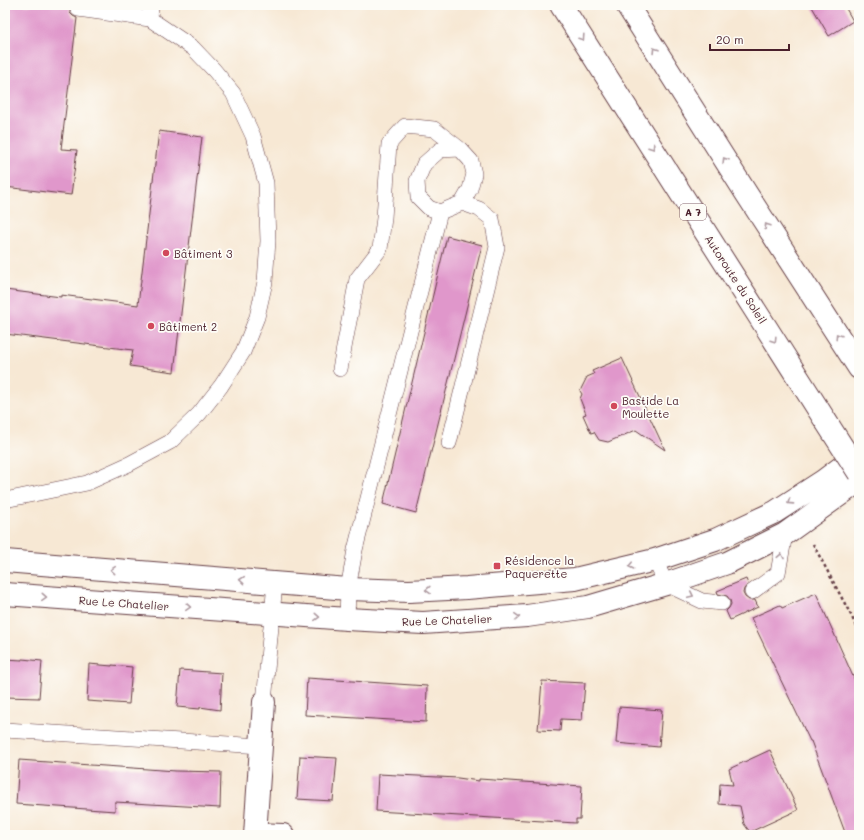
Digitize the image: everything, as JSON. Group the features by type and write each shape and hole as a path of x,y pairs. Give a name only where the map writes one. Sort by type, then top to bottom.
{"main road":[{"name":"Autoroute du Soleil","path":"561,5 859,473"},
{"path":"627,5 859,368"},
{"path":"5,561 348,589 409,591 575,579 655,560 715,540 775,512 823,481 859,454"},
{"name":"Rue Le Chatelier","path":"5,594 347,619 424,622 527,616 588,607 666,584 726,562 785,534 859,481"},
{"path":"264,702 255,834 283,835"}],"lane":[{"path":"5,500 87,483 129,464 170,442 198,414 221,386 243,352 257,317 265,282 268,241 266,183 253,136 233,93 193,48 150,12 78,8"},
{"path":"340,369 358,279 380,249 384,218 389,144 405,126 434,129 460,149 471,161 474,174 470,189 462,204"},
{"path":"449,443 497,247 492,219 479,208 462,204 440,212 429,208 418,197 417,181 424,164 440,150 460,149"},
{"path":"347,619 348,589 355,550 440,212"},
{"path":"752,592 778,573 785,534"},
{"path":"655,560 666,584 702,601 722,603"},
{"path":"264,702 275,583"},
{"path":"5,730 261,746"}],"path":[{"path":"785,534 806,533 846,604 859,634"}],"building":[{"path":"5,5 70,5 70,13 77,18 61,149 77,150 71,195 5,187"},
{"path":"811,5 844,5 853,21 829,36"},
{"path":"159,131 202,137 174,372 130,366 133,350 5,334 5,290 61,297 61,295 138,305"},
{"path":"447,236 482,245 416,513 383,504"},
{"name":"Bastide La Moulette","path":"622,358 665,450 636,430 608,442 599,440 594,432 591,433 583,415 586,414 580,399 582,394 580,391 587,377 594,374 592,371"},
{"path":"746,579 748,584 743,593 749,600 755,600 758,607 730,620 726,611 731,604 730,600 727,596 718,594 717,591"},
{"path":"816,593 859,690 859,835 846,835 811,741 751,618 780,605 782,608"},
{"path":"5,659 42,661 39,698 5,697"},
{"path":"89,664 132,667 129,704 87,701"},
{"path":"180,670 222,673 220,710 200,707 200,709 177,707"},
{"path":"307,678 427,686 426,722 305,715"},
{"path":"542,681 585,683 582,720 561,719 560,731 538,730"},
{"path":"619,707 662,710 659,747 616,743"},
{"path":"770,750 798,810 750,832 744,824 740,806 719,804 720,784 733,785 729,769"},
{"path":"300,756 337,758 333,801 297,799"},
{"path":"19,760 176,771 221,772 220,808 115,802 115,811 16,804"},
{"path":"378,774 582,786 580,819 576,819 576,823 376,811"}],"place":[{"name":"Bâtiment 3","path":"166,253"},
{"name":"Bâtiment 2","path":"151,326"},
{"name":"Bastide La Moulette","path":"614,406"},
{"name":"Résidence la Paquerette","path":"497,566"}]}
